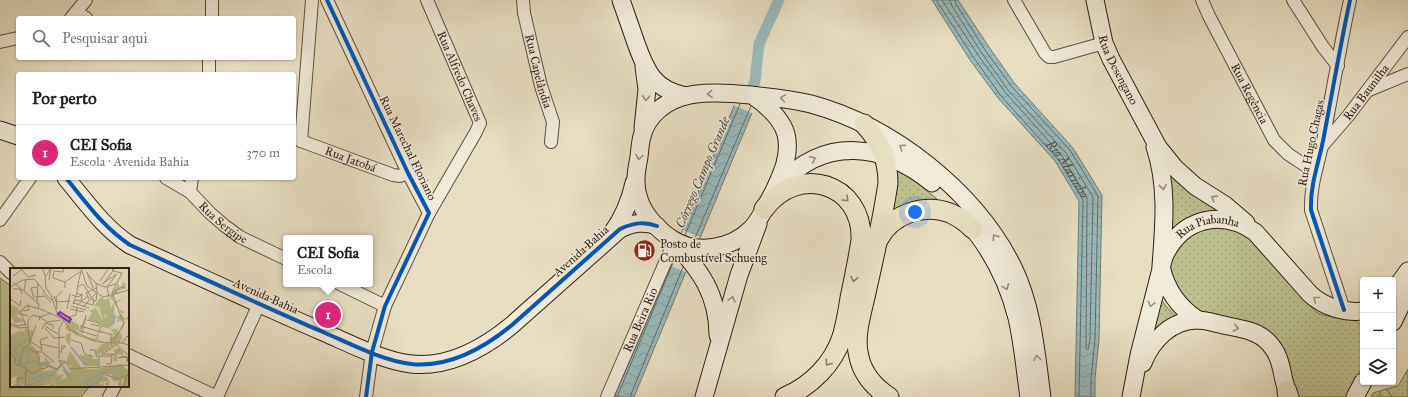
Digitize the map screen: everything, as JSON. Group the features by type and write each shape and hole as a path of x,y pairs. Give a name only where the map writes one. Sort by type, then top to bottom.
{"main road":[{"path":"621,0 643,62 649,74 659,85 672,92 686,96 752,96 789,99 833,111 864,124 892,140 910,152 944,179 973,209 1002,248 1020,284 1031,318 1042,397"},
{"name":"Rua Desengano","path":"1095,0 1104,43 1151,136 1167,158 1185,178 1194,186 1232,210 1255,232"},
{"name":"Avenida Bahia","path":"600,247 609,237 623,215 631,197 635,181 647,89 643,62"},
{"path":"642,134 650,120 661,108 668,102 686,96"},
{"path":"704,397 747,251 786,163 787,142 783,126 772,112 752,96"},
{"path":"864,124 876,138 884,156 888,173 888,182 877,243 858,330 857,347 861,364 869,380 889,397"},
{"path":"0,130 16,134"},
{"name":"Rua Desengano","path":"1151,136 1160,168 1164,196 1164,228 1161,266"},
{"path":"693,254 734,241 750,230 769,201 789,175 806,163 826,154 848,150 870,151 904,164 929,181 942,193 973,229 996,264 1012,300 1021,338 1029,397"},
{"name":"Avenida Bahia","path":"68,180 105,226 130,245 259,304 372,352 410,364 436,363 459,358 494,340 620,229 640,223 657,226"},
{"path":"635,181 643,209 657,226 674,242 693,254 713,299 717,319 717,350"},
{"path":"769,201 790,187 806,183 822,185 837,191 850,202 858,216 862,232 844,327 838,347 828,364 820,373 801,389 785,397"},
{"path":"877,243 886,229 895,221 906,214 922,210 936,210 950,213 966,222 973,229"},
{"name":"Rua Piabanha","path":"1132,392 1138,355 1161,266 1168,248 1173,241 1180,234 1196,224 1213,220 1227,220 1240,223 1255,232 1314,298 1331,308 1356,313"},
{"path":"1161,266 1163,277 1173,296 1184,310 1198,320"},
{"path":"1396,288 1408,271"},
{"path":"1396,316 1408,290"},
{"name":"Rua Piabanha","path":"1132,392 1146,355 1157,339 1164,332 1180,324 1198,320 1247,330 1262,337 1274,348 1278,355 1281,362 1288,395"},
{"path":"1355,397 1361,385"}],"street":[{"path":"78,16 86,0"},
{"path":"212,0 212,16"},
{"path":"298,138 312,0"},
{"name":"Rua Marechal Floriano","path":"327,0 408,173 429,213 385,306 372,352 366,397"},
{"name":"Rua Alfredo Chaves","path":"427,0 480,123 429,213"},
{"name":"Rua Capelândia","path":"523,0 524,13 541,86 553,122 550,142"},
{"path":"1014,0 1045,53 1049,57 1054,57 1104,43"},
{"name":"Rua Regência","path":"1202,0 1274,140 1288,154 1315,172"},
{"path":"1293,0 1323,47 1338,66"},
{"name":"Rua Hugo Chagas","path":"1350,0 1322,146 1310,197 1311,210 1356,313"},
{"name":"Rua Baunilha","path":"1322,146 1368,91 1408,37"},
{"path":"0,42 16,38"},
{"path":"209,60 209,72"},
{"path":"1368,91 1408,74"},
{"name":"Rua Jatobá","path":"298,138 392,175 400,176 408,173"},
{"path":"0,220 29,180"},
{"name":"Rua Sergipe","path":"169,180 190,192 225,226 240,237 283,258"},
{"path":"190,192 192,180"},
{"name":"Rua Beira Rio","path":"607,397 674,242"},
{"path":"0,262 10,272"},
{"path":"346,287 385,306"},
{"path":"129,357 217,397 259,304"},
{"path":"109,397 114,387"}],"green space":[{"path":"899,168 937,199 935,202 894,213 890,209 894,171"},
{"path":"1169,170 1190,192 1224,216 1171,231"},
{"path":"1229,226 1252,239 1316,312 1322,315 1352,319 1360,324 1360,371 1347,397 1299,397 1294,387 1286,354 1195,310 1177,293 1170,269 1171,261 1174,253 1196,229"},
{"path":"0,278 10,285 10,387 89,387 81,397 0,397"},
{"path":"1159,296 1179,320 1151,338"},
{"path":"1408,369 1408,397 1392,397 1386,389 1398,386"},
{"path":"1386,389 1392,397 1371,397 1373,393"}],"water":[{"name":"Rio Marinho","path":"932,0 958,0 1015,84 1073,148 1102,195 1099,340 1095,378 1095,397 1075,397 1079,201 1055,161 998,98 970,60"},
{"path":"746,77 764,84 634,397 613,397"}],"pier":[{"path":"746,75 766,84 754,114 733,105"},
{"path":"683,230 700,237 686,272 668,265"}],"waterway":[{"name":"Córrego Campo Grande","path":"750,94 755,81 759,44 779,0"}],"cycle path":[{"path":"327,0 408,173 429,213 385,306 372,352 366,397"},
{"path":"1344,310 1311,210 1311,201 1313,184 1323,141 1350,0"},
{"path":"68,180 103,222 130,245 274,311 366,351 389,359 411,364 439,363 465,355 478,349 512,325 620,229 638,223 657,226"}],"place":[{"name":"Posto de Combustível Schueng","path":"644,251"},
{"name":"CEI Sofia","path":"328,315"}]}
